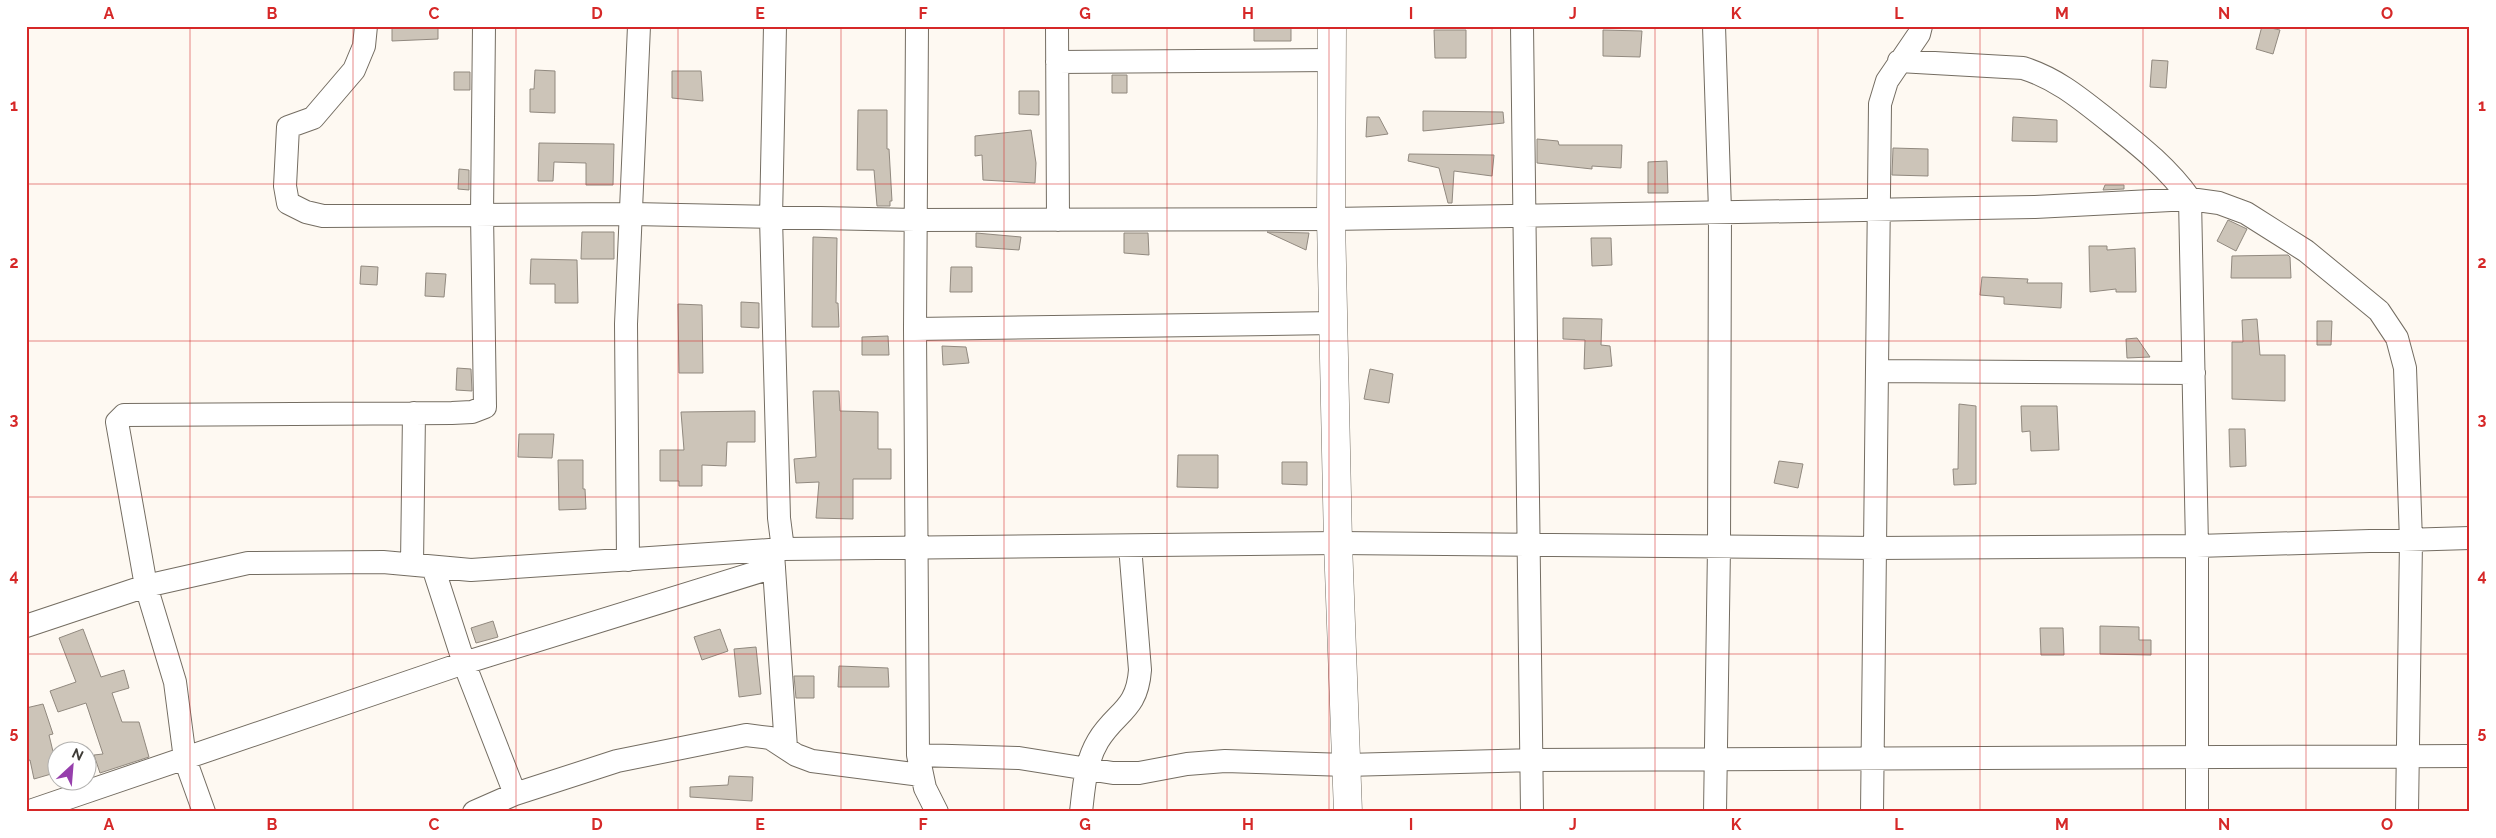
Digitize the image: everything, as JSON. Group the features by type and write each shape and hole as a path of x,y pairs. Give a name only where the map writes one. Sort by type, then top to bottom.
{"main road":[{"path":"1332,26 1330,60 1331,219 1335,323 1338,543 1348,812"}],"street":[{"path":"366,26 364,46 354,70 313,118 288,127 285,186 288,202 306,212 322,216 632,214 916,220 1331,219 2035,207 2190,199 2219,203 2246,212 2306,251 2379,311 2397,338 2406,368 2411,541 2406,812"},
{"path":"204,812 185,759 175,682 146,586 116,430 117,422 124,415 472,412 486,407 482,214 484,26"},
{"path":"628,560 626,324 639,26"},
{"path":"775,26 771,218 779,518 777,555 786,748"},
{"path":"917,26 915,329 916,548 920,765 925,788 937,812"},
{"path":"1057,26 1058,220"},
{"path":"1522,26 1532,812"},
{"path":"1714,26 1720,211 1719,547 1715,812"},
{"path":"1872,812 1880,104 1887,81 1919,34 1921,26"},
{"path":"1057,62 1330,60"},
{"path":"1899,62 2023,68 2042,74 2063,85 2154,156 2176,178 2190,199 2197,546 2197,812"},
{"path":"915,329 1335,323"},
{"path":"1877,371 2194,373"},
{"path":"414,413 422,565 464,663 515,794"},
{"path":"26,626 146,586 248,563 319,562 422,565 471,570 628,560 916,548 1338,543 1876,548 2197,546 2470,538"},
{"path":"1081,812 1086,769 1098,741 1126,710 1139,688 1140,670 1130,546"},
{"path":"27,812 777,555"},
{"path":"474,812 515,794 617,761 746,735 770,738 796,755 812,761 920,765 1019,758 1086,769 1139,774 1187,764 1225,761 1346,765 1531,760 2470,756"}],"building":[{"path":"392,26 438,26 438,39 392,41"},
{"path":"1254,26 1291,26 1291,41 1254,41"},
{"path":"2262,26 2280,30 2273,54 2256,49"},
{"path":"1434,30 1466,30 1466,58 1435,58"},
{"path":"1603,30 1642,31 1640,57 1603,56"},
{"path":"2152,60 2168,61 2166,88 2150,87"},
{"path":"535,70 555,71 555,113 530,112 530,89 534,89"},
{"path":"672,71 701,71 703,101 672,98"},
{"path":"454,72 470,72 470,90 454,90"},
{"path":"1112,75 1127,75 1127,93 1112,93"},
{"path":"1019,91 1039,91 1039,115 1019,114"},
{"path":"858,110 887,110 887,149 889,149 892,201 890,201 890,206 877,206 874,170 857,170"},
{"path":"1423,111 1503,112 1504,123 1423,131"},
{"path":"1367,117 1379,117 1388,134 1366,137"},
{"path":"2013,117 2057,120 2057,142 2012,141"},
{"path":"1031,130 1036,163 1035,183 983,180 982,155 975,156 975,136"},
{"path":"1537,139 1558,141 1559,145 1622,145 1621,168 1592,166 1592,169 1537,163"},
{"path":"539,143 614,144 613,185 586,185 586,163 554,162 553,181 538,181"},
{"path":"1893,148 1928,149 1928,176 1892,175"},
{"path":"1409,154 1494,155 1492,176 1454,171 1452,203 1448,203 1439,168 1408,161"},
{"path":"1667,161 1668,193 1648,193 1648,162"},
{"path":"459,169 469,170 469,190 458,189"},
{"path":"2105,185 2124,185 2124,189 2103,190"},
{"path":"2228,220 2247,229 2236,251 2217,241"},
{"path":"582,232 614,232 614,259 581,259"},
{"path":"1267,232 1309,233 1306,250"},
{"path":"976,233 1021,237 1019,250 976,247"},
{"path":"1124,233 1148,233 1149,255 1124,253"},
{"path":"813,237 837,238 836,303 838,303 839,327 812,327"},
{"path":"1591,238 1611,238 1612,265 1592,266"},
{"path":"2089,246 2107,246 2107,250 2135,248 2136,292 2116,292 2116,289 2090,292"},
{"path":"2288,255 2290,257 2291,278 2231,278 2232,256"},
{"path":"531,259 577,260 578,303 555,303 555,284 530,284"},
{"path":"361,266 378,267 377,285 360,284"},
{"path":"951,267 972,267 972,292 950,292"},
{"path":"426,273 446,274 444,297 425,296"},
{"path":"1982,277 2028,279 2027,283 2062,283 2061,308 2004,304 2004,297 1980,295"},
{"path":"741,302 759,303 759,328 741,327"},
{"path":"678,304 702,305 703,373 679,373"},
{"path":"1563,318 1602,319 1601,345 1610,346 1612,366 1584,369 1585,340 1563,339"},
{"path":"2257,319 2260,355 2285,355 2285,401 2232,399 2232,342 2243,342 2242,320"},
{"path":"2317,321 2332,321 2331,345 2317,345"},
{"path":"888,336 889,355 862,355 862,337"},
{"path":"2137,338 2150,357 2127,358 2126,339"},
{"path":"942,346 966,347 969,363 943,365"},
{"path":"457,368 471,369 472,391 456,390"},
{"path":"1370,369 1393,374 1389,403 1364,399"},
{"path":"813,391 839,391 840,411 878,412 878,449 891,449 891,479 853,479 853,519 816,518 819,482 796,483 794,459 816,457"},
{"path":"1959,404 1976,406 1976,484 1954,485 1953,469 1958,469"},
{"path":"2021,406 2057,406 2059,450 2031,451 2030,431 2022,432"},
{"path":"755,411 755,442 727,442 726,466 702,465 702,486 679,486 679,481 660,481 660,450 684,450 681,412"},
{"path":"2229,429 2245,429 2246,466 2230,467"},
{"path":"519,434 554,434 552,458 518,457"},
{"path":"1178,455 1218,455 1218,488 1177,487"},
{"path":"558,460 583,460 583,489 585,489 586,509 559,510"},
{"path":"1779,461 1803,464 1798,488 1774,483"},
{"path":"1282,462 1307,462 1307,485 1282,484"},
{"path":"493,621 498,637 476,643 471,628"},
{"path":"2100,626 2139,627 2139,640 2151,640 2151,655 2100,654"},
{"path":"2040,628 2063,628 2064,655 2041,655"},
{"path":"83,629 101,677 124,670 129,688 112,693 122,722 139,722 149,757 100,773 98,755 103,754 86,703 58,712 50,691 76,682 59,638"},
{"path":"720,629 728,651 702,660 694,637"},
{"path":"756,647 761,694 739,697 734,649"},
{"path":"839,666 888,668 889,687 838,687"},
{"path":"794,676 814,676 814,698 796,698"},
{"path":"43,704 53,734 49,735 50,740 48,740 48,775 34,779 30,760 26,761 26,708"},
{"path":"729,776 753,777 752,801 690,797 690,787 728,785"}]}
